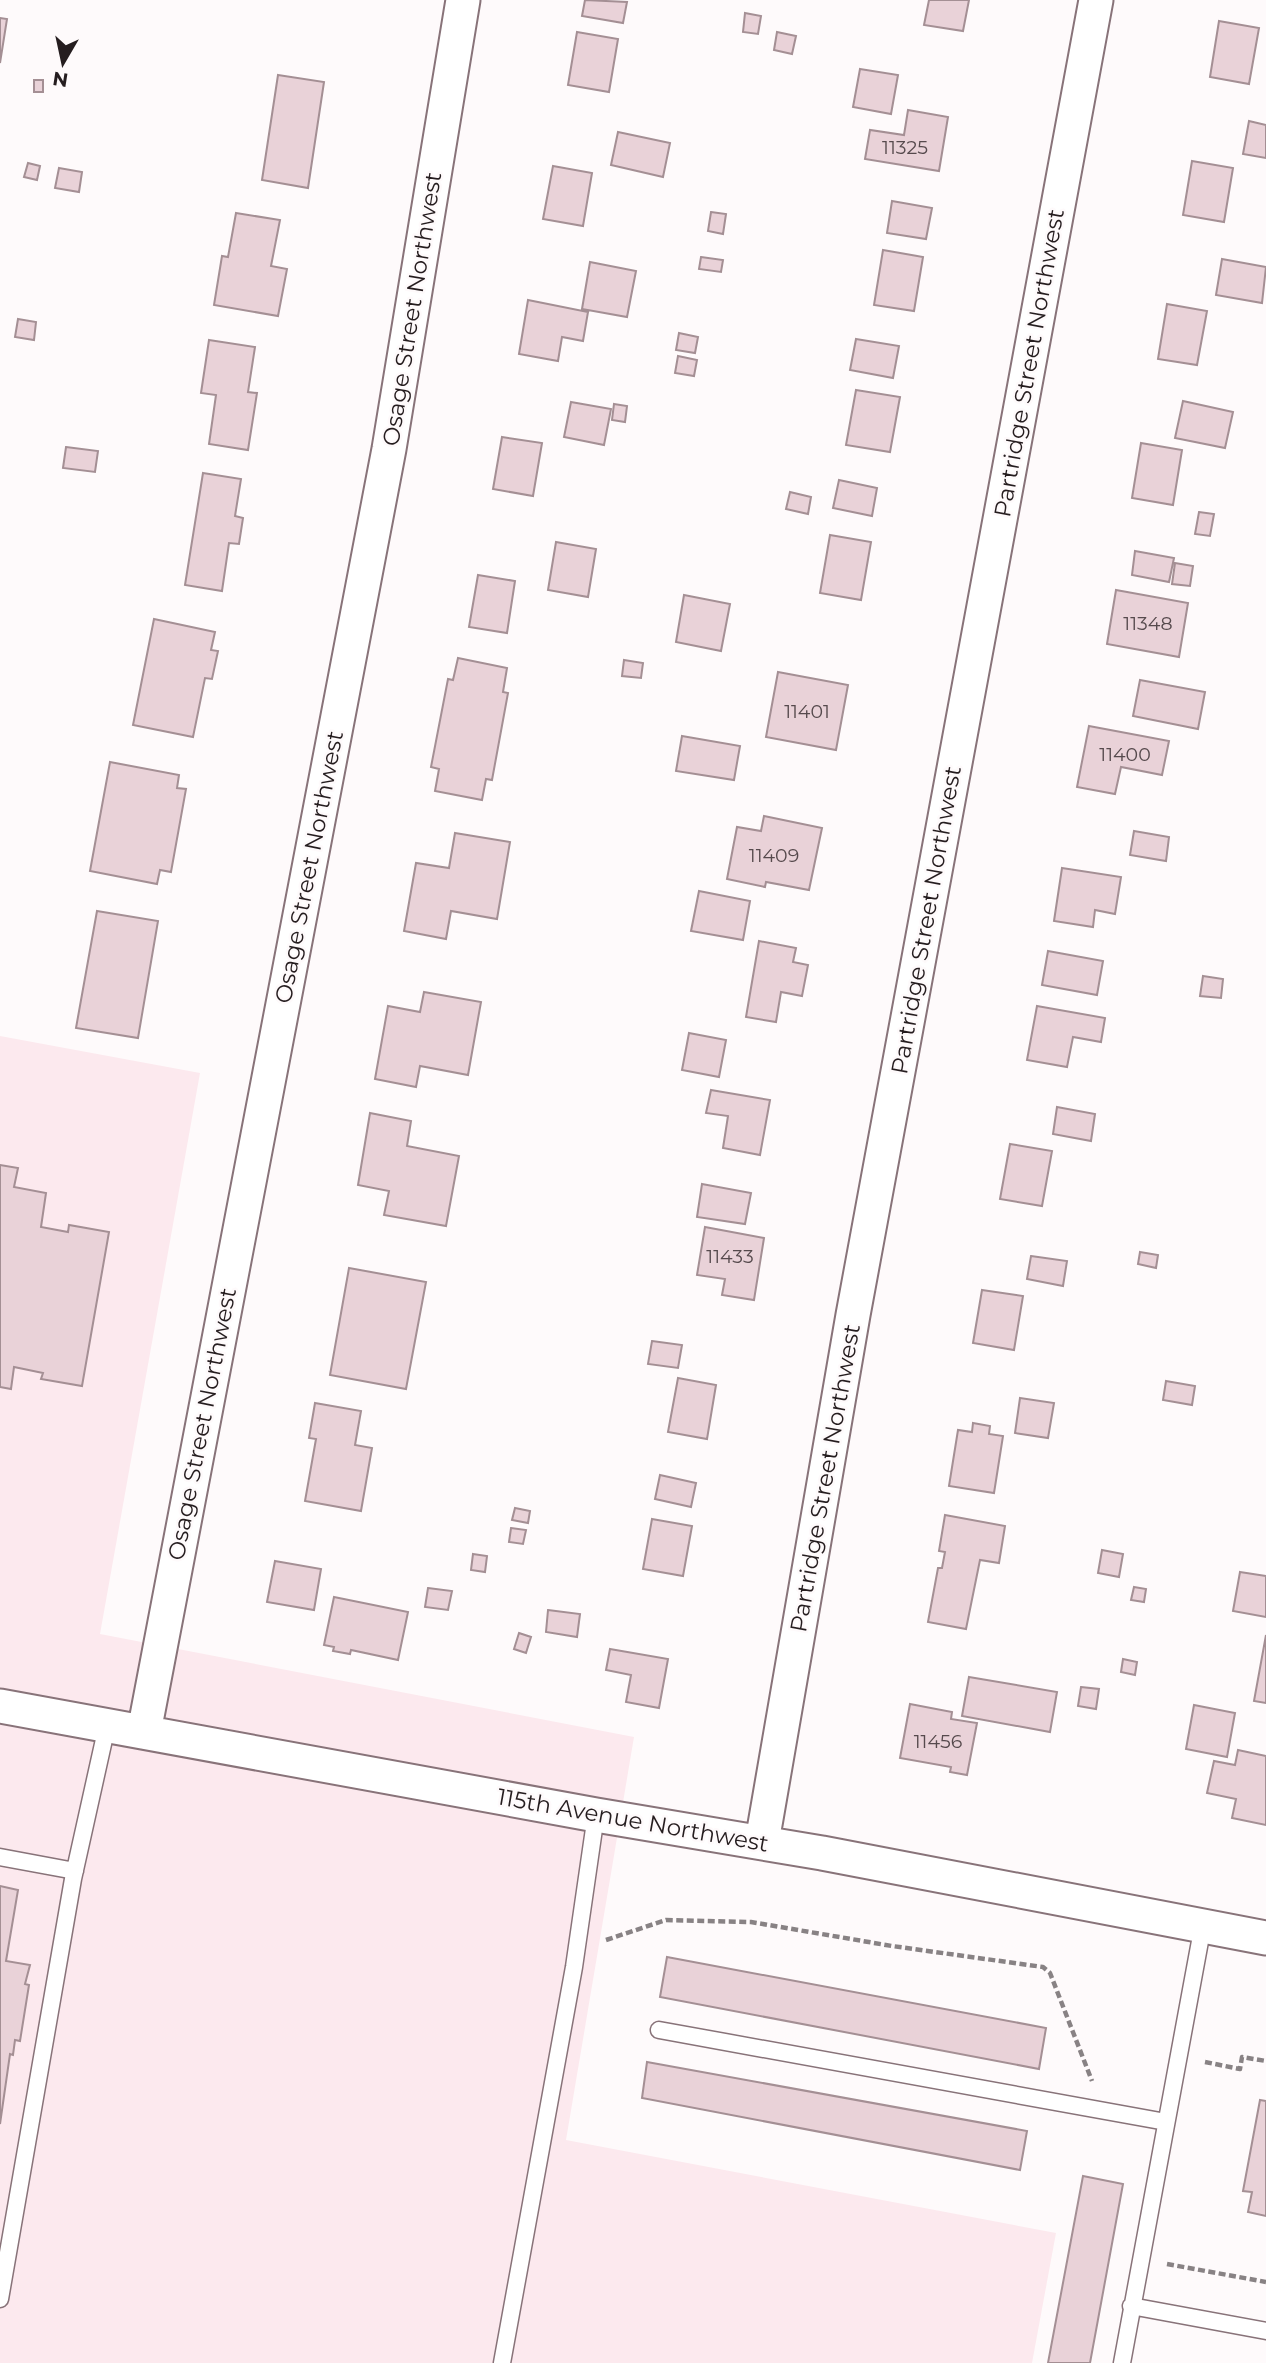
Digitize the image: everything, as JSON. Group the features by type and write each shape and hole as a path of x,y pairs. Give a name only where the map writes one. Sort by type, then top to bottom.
{"street":[{"name":"Osage Street Northwest","path":"144,1732 389,449 463,0"},
{"name":"Partridge Street Northwest","path":"762,1842 851,1326 1096,0"},
{"name":"115th Avenue Northwest","path":"0,1706 596,1815 762,1842 1266,1938"}],"lane":[{"path":"0,2299 75,1871 107,1726"},
{"path":"502,2363 578,1944 596,1815"},
{"path":"0,1857 75,1871"},
{"path":"1122,2363 1203,1925"},
{"path":"659,2030 1166,2122"},
{"path":"1131,2306 1266,2331"}],"path":[{"path":"578,1944 615,1938 666,1920 751,1922 892,1946 1043,1967 1050,1973 1104,2110"},
{"path":"1178,2057 1240,2069 1242,2057 1266,2061"},
{"path":"1140,2259 1266,2282"}],"shaded area":[{"path":"0,1036 200,1073 100,1634 634,1737 566,2140 1056,2233 1032,2363 0,2363"}],"building":[{"path":"585,0 627,2 623,23 582,16"},
{"path":"929,0 969,0 963,31 924,25"},
{"path":"745,13 761,16 758,34 743,32"},
{"path":"0,18 7,19 0,63"},
{"path":"1219,21 1259,28 1249,84 1210,77"},
{"path":"577,32 618,39 609,92 568,85"},
{"path":"777,32 796,36 792,54 774,50"},
{"path":"860,69 898,75 891,114 853,107"},
{"path":"278,75 324,82 308,188 262,180"},
{"path":"34,80 43,80 43,92 34,92"},
{"path":"908,110 948,117 939,171 865,159 870,130 904,135"},
{"path":"1249,121 1266,125 1266,158 1243,154"},
{"path":"618,132 670,143 663,177 611,165"},
{"path":"1192,161 1233,168 1224,222 1183,215"},
{"path":"28,163 40,166 37,180 24,177"},
{"path":"553,166 592,173 583,226 543,219"},
{"path":"59,168 82,172 79,192 55,188"},
{"path":"892,201 932,208 926,239 887,233"},
{"path":"711,212 726,214 723,234 708,231"},
{"path":"236,213 280,220 271,266 287,269 278,316 214,305 222,256 228,257"},
{"path":"883,250 923,257 914,311 874,305"},
{"path":"701,257 723,260 721,272 699,269"},
{"path":"1222,259 1266,267 1262,303 1216,295"},
{"path":"590,262 636,271 627,317 582,309"},
{"path":"528,300 588,312 583,341 562,337 558,361 519,354"},
{"path":"1167,304 1207,311 1197,365 1158,359"},
{"path":"18,319 36,322 34,340 15,337"},
{"path":"679,333 698,337 695,353 676,350"},
{"path":"856,339 899,346 893,378 850,370"},
{"path":"209,340 255,347 248,392 257,393 248,450 209,444 216,395 201,393"},
{"path":"678,356 697,360 694,376 675,373"},
{"path":"856,390 900,397 890,452 846,445"},
{"path":"1183,401 1233,412 1225,448 1175,438"},
{"path":"571,402 611,409 604,445 564,437"},
{"path":"614,404 627,406 625,422 612,420"},
{"path":"502,437 542,443 533,496 493,489"},
{"path":"1141,443 1182,450 1173,505 1132,498"},
{"path":"66,447 98,451 95,472 63,468"},
{"path":"203,473 241,479 235,516 243,518 239,544 229,543 222,591 185,585"},
{"path":"839,480 877,488 872,516 833,508"},
{"path":"790,492 811,497 808,514 786,509"},
{"path":"1199,512 1214,514 1210,536 1195,534"},
{"path":"830,535 871,542 861,600 820,593"},
{"path":"556,542 596,549 588,597 548,590"},
{"path":"1135,551 1174,558 1169,582 1132,575"},
{"path":"1175,563 1193,566 1190,586 1172,584"},
{"path":"478,575 515,581 507,633 469,627"},
{"path":"1116,590 1188,603 1179,657 1107,644"},
{"path":"684,595 730,604 721,651 676,642"},
{"path":"154,619 215,632 211,650 218,651 212,679 205,678 193,737 133,725"},
{"path":"458,658 507,668 503,692 508,693 492,780 486,779 482,800 435,791 439,769 431,767 448,679 453,680"},
{"path":"624,660 643,663 641,678 622,676"},
{"path":"778,672 848,685 836,750 766,737"},
{"path":"1140,680 1205,692 1198,729 1133,716"},
{"path":"1089,726 1169,741 1162,775 1121,767 1115,794 1077,787"},
{"path":"682,736 740,746 734,780 676,771"},
{"path":"110,762 179,775 177,788 186,789 171,872 160,870 157,884 90,871"},
{"path":"764,816 822,828 809,890 766,882 765,887 727,879 737,827 761,831"},
{"path":"1134,831 1169,837 1166,861 1130,855"},
{"path":"455,833 510,842 497,919 451,911 446,939 404,931 416,863 449,868"},
{"path":"1062,868 1121,877 1115,914 1095,910 1093,927 1054,921"},
{"path":"699,891 750,901 743,940 691,931"},
{"path":"97,911 158,921 138,1038 76,1028"},
{"path":"759,941 796,948 793,962 808,965 802,996 781,992 776,1022 746,1017"},
{"path":"1048,951 1103,961 1097,995 1042,985"},
{"path":"1203,976 1223,979 1221,998 1200,996"},
{"path":"424,992 481,1002 468,1075 420,1066 416,1087 375,1079 388,1006 420,1012"},
{"path":"1037,1006 1105,1018 1101,1042 1073,1037 1067,1067 1027,1060"},
{"path":"689,1033 726,1040 719,1077 682,1070"},
{"path":"711,1090 770,1100 760,1155 723,1148 728,1116 706,1113"},
{"path":"1057,1107 1095,1114 1091,1141 1053,1134"},
{"path":"370,1113 411,1121 407,1146 459,1156 446,1226 384,1215 389,1191 358,1185"},
{"path":"1010,1144 1052,1151 1042,1206 1000,1199"},
{"path":"0,1165 18,1168 14,1187 46,1193 41,1227 68,1232 69,1225 109,1232 82,1386 41,1379 43,1373 14,1367 11,1389 0,1387"},
{"path":"702,1184 751,1193 745,1224 697,1217"},
{"path":"705,1227 764,1238 754,1300 722,1295 725,1279 697,1275"},
{"path":"1140,1252 1158,1255 1156,1268 1138,1264"},
{"path":"1031,1256 1067,1261 1063,1286 1027,1279"},
{"path":"349,1268 426,1282 406,1389 330,1375"},
{"path":"982,1290 1023,1296 1014,1350 973,1343"},
{"path":"652,1341 682,1345 678,1368 648,1364"},
{"path":"678,1378 716,1385 707,1439 668,1432"},
{"path":"1166,1381 1195,1386 1192,1405 1163,1400"},
{"path":"1020,1398 1054,1403 1048,1438 1015,1433"},
{"path":"315,1403 361,1411 355,1445 372,1448 361,1511 305,1501 316,1439 309,1438"},
{"path":"973,1423 990,1426 989,1434 1003,1436 994,1493 949,1486 958,1430 972,1432"},
{"path":"660,1475 696,1483 691,1507 655,1499"},
{"path":"515,1508 530,1511 528,1523 512,1520"},
{"path":"945,1515 1005,1526 999,1563 980,1560 966,1629 928,1622 938,1568 942,1568 945,1552 939,1551"},
{"path":"652,1519 692,1526 683,1576 643,1569"},
{"path":"511,1528 526,1530 523,1544 509,1542"},
{"path":"1102,1550 1123,1554 1119,1577 1098,1573"},
{"path":"473,1554 487,1556 485,1572 471,1570"},
{"path":"275,1561 321,1569 314,1610 267,1602"},
{"path":"1240,1572 1266,1576 1266,1617 1233,1611"},
{"path":"1134,1587 1146,1589 1144,1602 1131,1600"},
{"path":"428,1588 452,1591 448,1610 425,1607"},
{"path":"334,1597 408,1612 398,1660 351,1650 350,1654 333,1651 334,1647 324,1645"},
{"path":"548,1610 580,1614 577,1637 546,1632"},
{"path":"519,1633 531,1637 526,1653 514,1649"},
{"path":"1266,1635 1266,1703 1254,1701"},
{"path":"610,1649 668,1659 659,1708 626,1702 631,1675 606,1670"},
{"path":"1123,1659 1137,1662 1135,1675 1121,1672"},
{"path":"969,1677 1057,1692 1050,1732 962,1716"},
{"path":"1081,1687 1099,1689 1096,1709 1078,1706"},
{"path":"910,1704 952,1712 951,1719 977,1723 967,1775 950,1772 951,1767 900,1758"},
{"path":"1194,1705 1235,1713 1227,1757 1186,1749"},
{"path":"1238,1750 1266,1756 1266,1825 1232,1818 1236,1799 1207,1793 1214,1761 1235,1765"},
{"path":"0,1886 18,1890 6,1961 30,1965 25,1984 29,1985 20,2041 15,2040 13,2055 10,2054 0,2124"},
{"path":"667,1957 1046,2028 1039,2069 660,1997"},
{"path":"647,2062 1027,2131 1020,2170 642,2098"},
{"path":"1260,2100 1266,2101 1266,2216 1248,2212 1252,2192 1243,2191"},
{"path":"1083,2176 1123,2184 1090,2363 1048,2363"}]}
